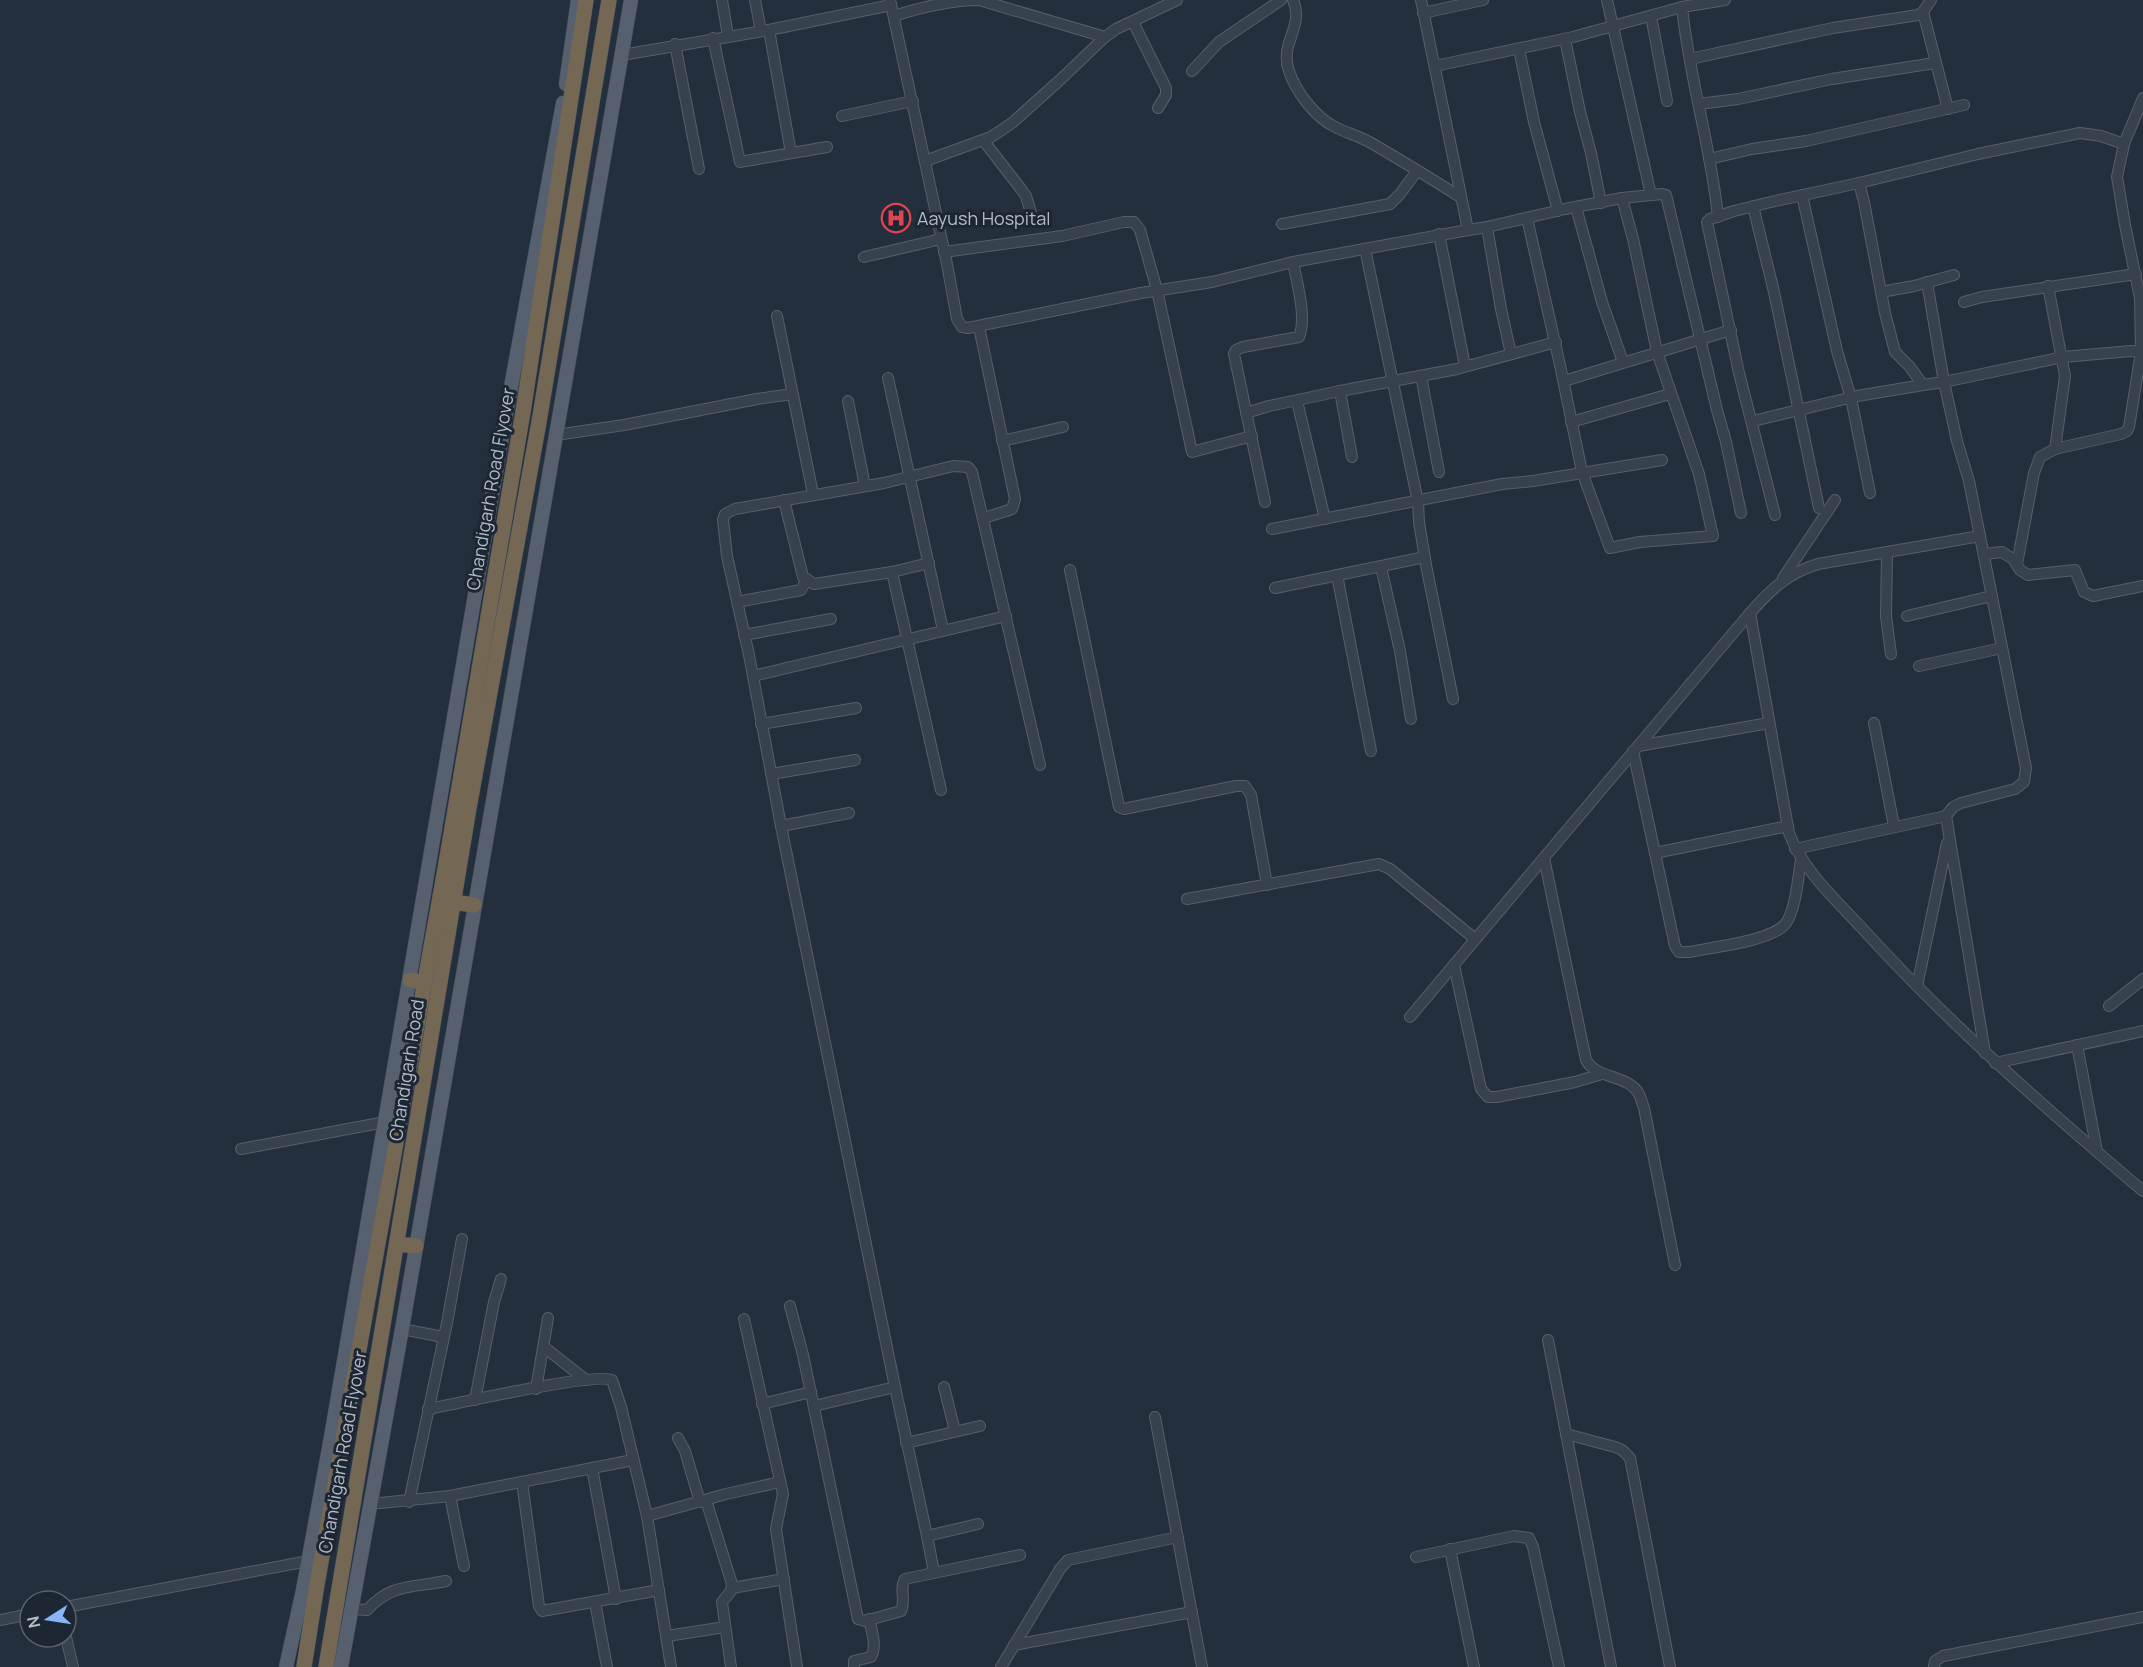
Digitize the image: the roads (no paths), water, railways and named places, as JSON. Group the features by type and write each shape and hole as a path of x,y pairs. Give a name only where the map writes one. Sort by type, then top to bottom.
{"highway":[{"name":"Chandigarh Road Flyover","path":"304,1667 316,1584 361,1339 358,1320 417,982 429,958 523,412 586,0"},
{"name":"Chandigarh Road Flyover","path":"453,902 539,422 609,0"},
{"path":"453,902 474,905"},
{"name":"Chandigarh Road","path":"397,1244 453,902"},
{"name":"Chandigarh Road Flyover","path":"326,1667 397,1244"},
{"path":"397,1244 416,1246"}],"main road":[{"path":"286,1667 358,1320 385,1122 417,982 501,446 565,95 578,0"},
{"path":"341,1667 402,1329 631,0"}],"street":[{"path":"722,0 728,36"},
{"path":"755,0 765,31 791,153"},
{"path":"622,55 892,7 932,5 965,0 979,0 1105,37"},
{"path":"925,161 991,136 1023,114 1105,37 1116,29 1177,0"},
{"path":"1192,71 1219,42 1281,0"},
{"path":"1293,0 1298,14 1289,40 1286,58 1291,76 1315,111 1330,123 1370,142 1460,197"},
{"path":"1421,0 1468,230"},
{"path":"1423,14 1483,0"},
{"path":"1607,0 1651,195"},
{"path":"1435,66 1565,39 1651,16 1677,6 1725,0"},
{"path":"1690,59 1833,28 1918,15 1923,12 1931,0"},
{"path":"1677,6 1690,59 1715,187 1718,217"},
{"path":"892,7 957,319 962,327 979,327 1157,290 1212,282 1293,262 1487,227 1622,198 1664,194 1667,197 1741,513"},
{"path":"1923,12 1948,109"},
{"path":"1651,16 1667,101"},
{"path":"1133,22 1166,88 1166,95 1158,108"},
{"path":"713,38 739,160 743,163 828,147"},
{"path":"1565,39 1580,112 1592,153 1601,203"},
{"path":"675,44 699,169"},
{"path":"1519,49 1534,122 1558,211"},
{"path":"1699,105 1832,79 1935,63"},
{"path":"2017,564 2037,462 2040,457 2055,449 2127,431 2129,427 2141,352 2141,309 2118,177 2124,144 2143,98"},
{"path":"842,117 913,101"},
{"path":"1708,159 1752,149 1806,141 1964,105"},
{"path":"1775,515 1739,373 1707,225 1708,220 1753,206 1978,154 2080,134 2101,136 2124,144"},
{"path":"983,140 1026,196 1032,216"},
{"path":"1282,224 1390,204 1417,171"},
{"path":"1859,183 1895,352 1923,385"},
{"path":"1802,195 1837,351 1851,398 1870,493"},
{"path":"1527,218 1556,342 1582,472 1610,548 1640,542 1713,537 1699,474 1657,352 1622,198"},
{"path":"1753,206 1776,301 1819,508"},
{"path":"1576,207 1602,302 1623,362"},
{"path":"944,252 1062,236 1124,222 1134,222 1140,230 1157,290 1192,452 1252,436"},
{"path":"1487,227 1511,354"},
{"path":"1439,234 1465,366"},
{"path":"864,258 941,239"},
{"path":"1365,249 1412,483 1418,502 1425,557 1453,699"},
{"path":"1265,502 1234,354 1236,350 1243,347 1299,337 1301,307 1293,262"},
{"path":"1964,302 2048,286 2136,274"},
{"path":"1881,292 1954,275"},
{"path":"1795,849 1946,816 1953,807 1961,803 2015,789 2024,782 2025,768 1984,554 1969,481 1944,382 1927,282"},
{"path":"2048,286 2065,375 2055,449"},
{"path":"777,316 813,494"},
{"path":"979,327 1015,503 1012,509 984,518"},
{"path":"1564,381 1731,330"},
{"path":"1246,413 1465,366 1556,342"},
{"path":"1753,421 1851,398 1944,382 2063,357 2141,352"},
{"path":"1421,376 1439,472"},
{"path":"888,378 943,630"},
{"path":"1340,391 1352,457"},
{"path":"556,435 661,419 792,394"},
{"path":"1571,422 1670,394"},
{"path":"848,400 865,486"},
{"path":"1297,401 1325,519"},
{"path":"1002,441 1063,427"},
{"path":"1272,529 1502,484 1662,460"},
{"path":"934,1572 725,544 723,520 725,514 735,509 865,486 953,466 968,467 972,472 984,518 1040,765"},
{"path":"784,500 803,577 814,584 892,572 929,563"},
{"path":"1410,1017 1749,613 1779,583 1835,500"},
{"path":"1779,583 1818,564 1980,536"},
{"path":"1984,554 2002,552 2009,555 2024,574 2033,576 2075,570 2084,592 2093,596 2143,586"},
{"path":"1887,553 1886,616 1891,654"},
{"path":"1275,588 1425,557"},
{"path":"1381,567 1400,651 1411,719"},
{"path":"1070,570 1119,807 1124,809 1245,786 1251,795 1267,885"},
{"path":"892,572 941,790"},
{"path":"1337,575 1371,751"},
{"path":"737,602 801,590 807,579"},
{"path":"1907,616 1992,596"},
{"path":"1749,613 1788,826 1801,860 1884,953 1995,1063 2143,1191"},
{"path":"753,676 1006,616"},
{"path":"744,635 831,619"},
{"path":"1919,666 2002,648"},
{"path":"761,724 856,708"},
{"path":"1635,749 1769,723"},
{"path":"1874,723 1894,826"},
{"path":"1635,749 1675,946 1679,952 1766,937 1780,929 1789,917 1801,860"},
{"path":"771,774 855,760"},
{"path":"781,826 849,813"},
{"path":"1946,816 1985,1053"},
{"path":"1655,852 1788,826"},
{"path":"1917,986 1948,836"},
{"path":"1544,858 1586,1060 1594,1070 1630,1085 1638,1092 1644,1108 1675,1265"},
{"path":"1187,899 1379,864 1390,869 1475,939"},
{"path":"1454,965 1481,1089 1488,1096 1497,1097 1560,1086 1602,1074"},
{"path":"2109,1006 2143,979"},
{"path":"1995,1063 2143,1031"},
{"path":"2077,1045 2097,1151"},
{"path":"241,1149 385,1122"},
{"path":"409,1502 462,1239"},
{"path":"475,1400 494,1302 501,1279"},
{"path":"790,1306 811,1392 857,1617 862,1621 901,1611 903,1580 1020,1555"},
{"path":"536,1389 548,1318"},
{"path":"744,1319 780,1482 782,1503 776,1518 776,1529 797,1667"},
{"path":"402,1329 443,1337"},
{"path":"1548,1340 1611,1667"},
{"path":"544,1347 586,1380"},
{"path":"428,1409 586,1380 607,1378 614,1383 647,1516 671,1667"},
{"path":"814,1406 896,1387"},
{"path":"944,1387 955,1431"},
{"path":"762,1404 811,1392"},
{"path":"1155,1417 1202,1667"},
{"path":"906,1443 980,1426"},
{"path":"1566,1434 1614,1447 1622,1450 1630,1458 1670,1667"},
{"path":"678,1438 685,1450 703,1501 719,1536 732,1588"},
{"path":"370,1504 409,1502 450,1496 633,1460"},
{"path":"592,1468 616,1599"},
{"path":"522,1482 541,1609 547,1612 659,1590"},
{"path":"647,1516 780,1482"},
{"path":"450,1496 464,1566"},
{"path":"927,1536 978,1524"},
{"path":"1416,1557 1514,1536 1529,1538 1533,1546 1559,1667"},
{"path":"1001,1667 1060,1569 1068,1560 1178,1537"},
{"path":"1450,1550 1474,1667"},
{"path":"78,1605 308,1561"},
{"path":"731,1667 722,1602 732,1588 784,1579"},
{"path":"351,1609 367,1610 378,1598 393,1590 446,1581"},
{"path":"595,1602 607,1667"},
{"path":"1014,1645 1192,1612"},
{"path":"0,1620 18,1616"},
{"path":"1934,1667 1935,1661 1943,1656 2143,1617"},
{"path":"854,1667 854,1661 871,1657 873,1654 874,1645 869,1619"},
{"path":"667,1636 725,1626"},
{"path":"69,1649 73,1667"}],"place":[{"name":"Aayush Hospital","path":"896,218"}]}
